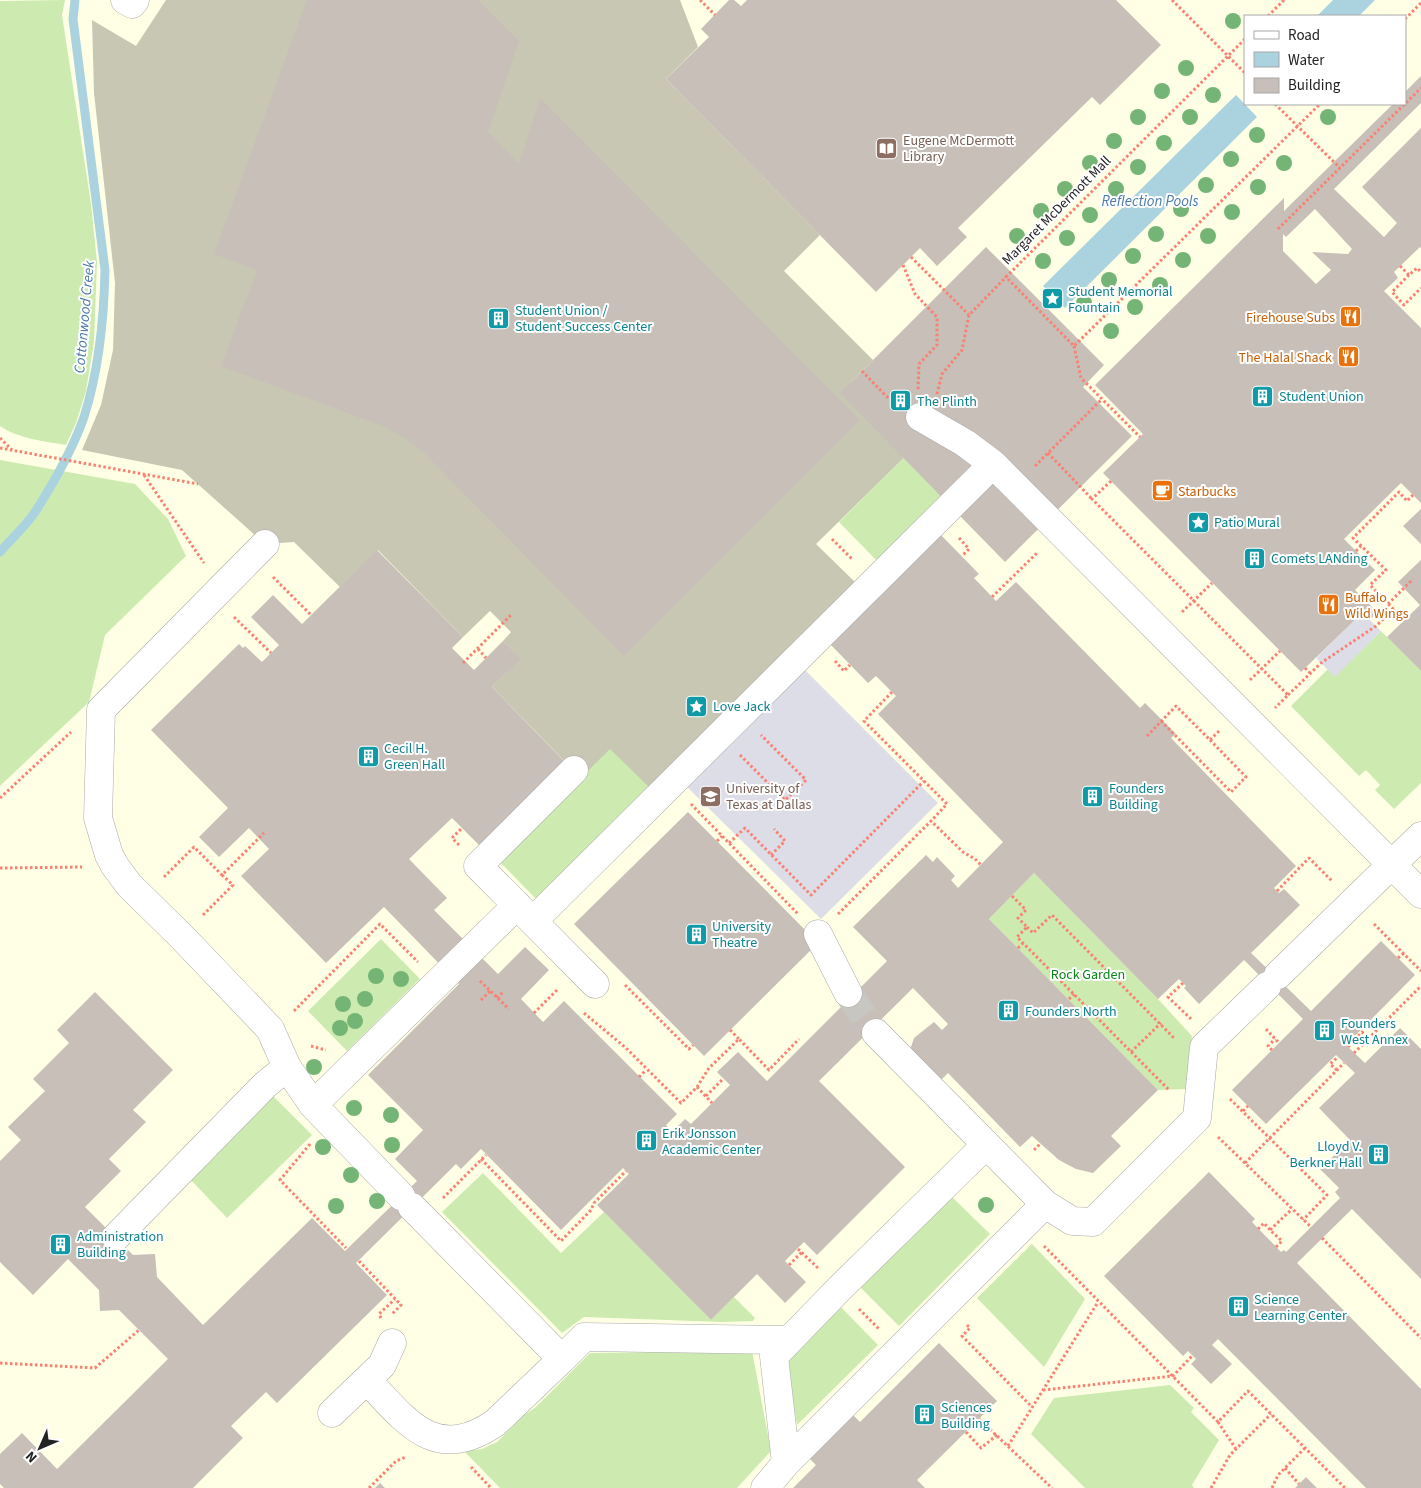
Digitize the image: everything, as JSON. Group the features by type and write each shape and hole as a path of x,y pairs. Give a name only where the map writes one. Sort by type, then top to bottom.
{"street":[{"path":"926,416 994,464 1421,894"},
{"path":"313,1105 460,961 525,913 671,784 994,464"},
{"path":"259,550 101,710 98,818 109,855 129,885 270,1029 279,1050 313,1105 562,1359"},
{"path":"574,770 478,866 525,913 607,981"},
{"path":"876,1033 1045,1204 1072,1221 1093,1222 1197,1118 1204,1047 1421,836"},
{"path":"818,934 848,993"},
{"path":"116,1237 265,1085 279,1050"},
{"path":"786,1463 774,1356 986,1145"},
{"path":"765,1488 786,1463 1045,1204"},
{"path":"366,1380 406,1420 424,1434 446,1441 462,1439 483,1431 495,1423 584,1337 788,1340"},
{"path":"332,1413 382,1365 392,1344"}],"path":[{"path":"700,0 715,15"},
{"path":"1172,0 1244,72"},
{"path":"1269,15 1284,0"},
{"path":"1406,18 1421,3"},
{"name":"Margaret McDermott Mall","path":"1074,346 1006,276 1244,40"},
{"path":"1406,103 1421,88"},
{"path":"1276,105 1340,168"},
{"path":"1140,437 1081,378 1074,346 1319,105"},
{"path":"1278,229 1404,105"},
{"path":"910,257 968,315"},
{"path":"903,265 915,294 937,317 937,345 919,364 926,416"},
{"path":"1400,266 1409,275"},
{"path":"1421,272 1417,268 1392,292 1404,304 1421,288"},
{"path":"926,416 937,396 942,374 962,350 968,315 1006,276"},
{"path":"862,371 886,396 926,416"},
{"path":"1015,486 1102,399"},
{"path":"0,438 13,450"},
{"path":"0,448 198,484"},
{"path":"1048,453 1288,695"},
{"path":"143,475 217,593 271,653"},
{"path":"1092,499 1110,481"},
{"path":"1404,620 1370,585 1386,570 1353,538 1399,492 1407,501 1413,495"},
{"path":"1356,551 1361,546"},
{"path":"259,550 311,615"},
{"path":"992,597 1039,550"},
{"path":"1388,604 1413,579"},
{"path":"1194,600 1212,583"},
{"path":"1255,727 1321,662 1376,626 1394,609"},
{"path":"463,663 511,615"},
{"path":"478,649 486,658"},
{"path":"1262,669 1280,651"},
{"path":"1305,668 1310,673"},
{"path":"671,784 818,934 947,804 864,720 892,692"},
{"path":"1147,736 1176,706 1200,730"},
{"path":"0,798 87,716 101,710"},
{"path":"721,735 785,800 799,787 806,780 741,715"},
{"path":"1161,721 1230,792 1246,777 1210,740"},
{"path":"729,843 745,828 812,895 924,781"},
{"path":"931,821 963,852 975,858 981,865"},
{"path":"771,855 785,841 774,829"},
{"path":"222,875 264,833"},
{"path":"717,841 722,836"},
{"path":"142,899 194,847 233,885 182,937"},
{"path":"1277,891 1309,858"},
{"path":"0,868 115,866"},
{"path":"1012,896 1026,910 1018,918 1033,933 1052,915 1178,1041 1204,1047"},
{"path":"279,1050 380,924 437,982"},
{"path":"1027,927 1017,936 1197,1118 1311,1228"},
{"path":"1390,939 1421,971"},
{"path":"1018,948 1024,943"},
{"path":"1398,958 1404,953"},
{"path":"460,961 509,1009"},
{"path":"607,981 689,1049 693,1045"},
{"path":"1183,983 1168,997 1193,1021"},
{"path":"1354,1053 1421,986"},
{"path":"481,1000 490,991"},
{"path":"497,998 504,991"},
{"path":"1069,999 1074,994"},
{"path":"586,1015 626,1048 681,1103 697,1087 709,1068 739,1039"},
{"path":"1131,1052 1161,1024"},
{"path":"730,1030 769,1070 800,1039"},
{"path":"1348,1047 1362,1032 1369,1038"},
{"path":"1272,1050 1268,1046 1275,1039"},
{"path":"279,1050 301,1044 325,1048 349,1070"},
{"path":"1337,1070 1330,1064 1338,1057"},
{"path":"1245,1163 1344,1063"},
{"path":"639,1077 646,1070"},
{"path":"706,1096 723,1079"},
{"path":"697,1087 712,1103"},
{"path":"1228,1097 1327,1195 1302,1220"},
{"path":"1243,1111 1248,1106"},
{"path":"332,1126 311,1144 280,1180 346,1248"},
{"path":"412,1207 486,1155"},
{"path":"481,1159 560,1241 626,1171"},
{"path":"1270,1230 1292,1209"},
{"path":"1258,1229 1264,1223 1282,1241 1276,1247"},
{"path":"1023,1225 1218,1422 1236,1449"},
{"path":"1322,1238 1421,1338"},
{"path":"789,1265 802,1252"},
{"path":"359,1261 401,1305"},
{"path":"379,1314 396,1299"},
{"path":"946,1302 970,1328 962,1336 1032,1407"},
{"path":"1008,1446 1098,1302"},
{"path":"0,1363 96,1368 139,1330"},
{"path":"1042,1390 1173,1376 1192,1356"},
{"path":"1218,1422 1248,1391 1345,1488"},
{"path":"1211,1488 1230,1455 1271,1414"},
{"path":"979,1419 1052,1488"},
{"path":"966,1432 981,1448 998,1435"},
{"path":"369,1488 396,1461 446,1441"},
{"path":"1272,1488 1278,1475 1305,1448"},
{"path":"1285,1468 1299,1484"}],"shaded area":[{"name":"University of Texas at Dallas","path":"0,0 1421,0 1421,1488 0,1488"},
{"name":"Student Union / Student Success Center","path":"166,0 680,0 698,47 666,79 820,235 784,271 873,360 850,383 891,423 912,450 816,544 857,584 650,788 581,778 492,687 520,659 503,641 511,632 490,611 463,637 378,550 340,587 294,542 265,544 182,470 82,450 101,405 113,350 115,283 94,93 92,20 136,46"},
{"path":"1360,615 1370,620 1381,631 1335,677 1316,658"},
{"path":"799,664 938,803 821,919 682,782"}],"green space":[{"path":"65,0 62,15 91,204 97,262 94,342 86,391 76,423 66,445 23,437 0,426 0,1"},
{"path":"912,450 952,491 879,563 839,522"},
{"path":"0,460 135,484 168,519 186,556 105,635 89,702 0,786"},
{"path":"1381,631 1421,671 1421,783 1394,809 1375,790 1380,785 1366,770 1359,776 1291,706 1328,669 1335,676"},
{"path":"610,749 650,788 537,900 498,860"},
{"name":"Rock Garden","path":"1034,873 1192,1036 1186,1089 1158,1090 989,919"},
{"path":"381,939 420,979 347,1051 308,1011"},
{"path":"273,1096 312,1135 227,1218 190,1179"},
{"path":"483,1173 561,1253 604,1212 711,1320 734,1297 755,1318 753,1321 722,1322 584,1317 562,1333 442,1212"},
{"path":"949,1194 990,1234 899,1326 858,1285"},
{"path":"1032,1244 1085,1299 1044,1367 977,1298"},
{"path":"838,1304 878,1345 797,1425 788,1372 790,1352"},
{"path":"752,1351 771,1451 737,1488 500,1488 464,1451 482,1449 497,1442 524,1415 536,1407 590,1353"},
{"path":"1170,1385 1194,1408 1191,1412 1219,1440 1192,1485 1194,1488 1085,1488 1031,1434 1054,1398"}],"water":[{"path":"1333,0 1375,0 1360,15 1318,15"},
{"name":"Reflection Pools","path":"1236,95 1257,117 1065,308 1043,286"}],"building":[{"name":"Student Union / Student Success Center","path":"307,0 478,0 519,41 488,132 519,164 540,98 860,420 624,656 423,452 406,439 385,427 221,366 257,270 214,254"},
{"name":"Eugene McDermott Library","path":"729,0 734,0 741,6 747,0 1116,0 1161,45 1100,105 1092,97 958,228 967,237 937,266 920,248 876,292 666,79 709,37 701,29"},
{"name":"Student Union","path":"1421,76 1421,103 1334,189 1384,237 1397,223 1362,187 1421,128 1421,248 1394,272 1398,278 1384,291 1421,328 1421,503 1401,483 1344,539 1375,570 1355,590 1377,612 1370,620 1360,615 1301,672 1103,473 1143,434 1095,385 1284,198 1284,211 1392,105 1406,105 1406,91","holes":["1315,209 1352,249 1348,254 1312,252 1331,270 1316,284 1283,251 1283,234 1286,237"]},
{"name":"The Plinth","path":"986,247 1104,365 1083,387 1132,436 1005,562 840,393"},
{"path":"1421,509 1421,544 1403,526"},
{"path":"941,535 979,574 974,578 996,601 1016,582 1140,708 1145,703 1176,734 1171,738 1296,866 1274,888 1279,893 1284,889 1300,905 1251,953 1311,1011 1381,941 1415,975 1346,1045 1365,1063 1400,1028 1421,1049 1421,1279 1352,1209 1297,1263 1421,1389 1421,1488 1366,1488 1218,1339 1212,1345 1232,1364 1211,1384 1191,1364 1196,1359 1188,1351 1183,1356 1104,1276 1209,1172 1255,1219 1252,1222 1281,1252 1284,1250 1286,1252 1340,1198 1335,1192 1339,1188 1320,1169 1350,1140 1319,1108 1355,1073 1336,1055 1266,1124 1232,1090 1303,1019 1244,960 1199,1004 1184,988 1186,986 1179,979 1158,999 1034,873 989,919 1158,1090 1111,1136 1121,1146 1093,1173 1076,1169 1059,1160 1032,1136 1020,1147 948,1073 940,1081 910,1050 914,1038 934,1022 942,1030 948,1024 913,988 819,1081 905,1167 817,1255 804,1242 785,1261 806,1282 785,1303 757,1274 711,1320 597,1205 629,1174 623,1168 561,1230 481,1149 461,1169 456,1164 356,1263 387,1295 277,1403 266,1392 231,1426 243,1438 193,1488 4,1488 0,1484 0,1454 22,1433 57,1469 168,1359 119,1310 100,1311 99,1290 68,1259 33,1295 0,1262 0,1161 21,1140 8,1127 45,1091 33,1079 69,1043 57,1030 95,992 173,1070 133,1110 146,1122 109,1159 121,1171 85,1207 133,1255 155,1254 157,1277 203,1325 312,1218 345,1251 417,1181 395,1159 423,1130 368,1075 459,984 384,907 326,963 241,876 269,849 249,828 219,857 199,837 228,808 151,730 239,644 243,648 245,646 262,662 279,645 251,617 273,595 302,624 377,550 463,637 452,648 474,670 503,641 521,659 492,687 568,765 483,849 452,818 409,859 447,898 434,910 498,974 525,947 549,970 521,999 543,1022 564,1001 677,1114 666,1125 672,1132 685,1119 691,1124 730,1085 717,1072 738,1052 767,1081 887,961 853,927 926,855 933,862 937,857 955,876 951,880 958,888 1003,842 878,714 896,696 876,676 868,683 830,644"},
{"path":"1421,560 1421,671 1387,637 1420,605 1398,582"},
{"name":"University Theatre","path":"688,812 818,943 704,1056 574,924"},
{"name":"Sciences Building","path":"939,1343 997,1401 917,1480 925,1488 793,1488 816,1465 805,1454 849,1411 860,1422"},
{"path":"1306,1477 1317,1488 1295,1488"},
{"path":"380,1483 385,1488 375,1488"}],"waterway":[{"name":"Cottonwood Creek","path":"0,552 35,512 56,478 84,417 100,344 105,270 73,19 75,0"}],"tunnel":[{"path":"848,993 876,1033"}],"place":[{"name":"Eugene McDermott Library","path":"887,148"},
{"name":"Student Memorial Fountain","path":"1052,299"},
{"name":"Firehouse Subs","path":"1351,317"},
{"name":"Student Union / Student Success Center","path":"499,318"},
{"name":"The Halal Shack","path":"1348,357"},
{"name":"Student Union","path":"1263,396"},
{"name":"The Plinth","path":"901,401"},
{"name":"Starbucks","path":"1162,491"},
{"name":"Patio Mural","path":"1198,522"},
{"name":"Comets LANding","path":"1255,558"},
{"name":"Buffalo Wild Wings","path":"1329,605"},
{"name":"Love Jack","path":"697,706"},
{"name":"Cecil H. Green Hall","path":"368,756"},
{"name":"University of Texas at Dallas","path":"710,796"},
{"name":"Founders Building","path":"1093,796"},
{"name":"University Theatre","path":"696,934"},
{"name":"Founders North","path":"1009,1011"},
{"name":"Founders West Annex","path":"1325,1031"},
{"name":"Erik Jonsson Academic Center","path":"646,1141"},
{"name":"Lloyd V. Berkner Hall","path":"1378,1154"},
{"name":"Administration Building","path":"61,1244"},
{"name":"Science Learning Center","path":"1238,1307"},
{"name":"Sciences Building","path":"925,1415"}]}
